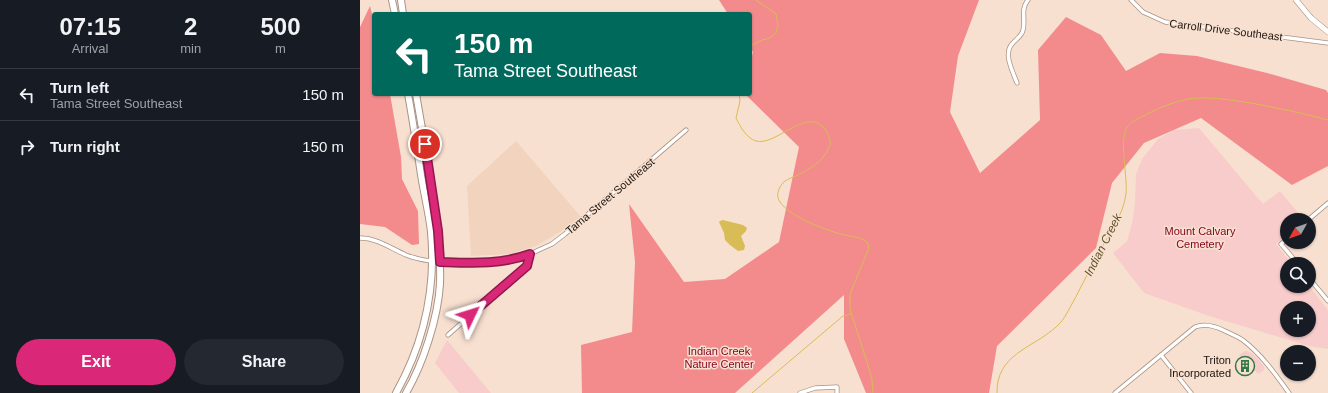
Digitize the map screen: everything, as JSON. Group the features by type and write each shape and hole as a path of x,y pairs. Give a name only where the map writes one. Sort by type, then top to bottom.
{"highway":[{"path":"392,0 395,12"},
{"path":"401,0 403,12"},
{"path":"396,393 415,354 425,322 432,282 431,232 408,96"},
{"path":"406,393 418,368 428,341 438,300 440,284 438,231 416,96"}],"main road":[{"path":"1296,0 1316,24 1328,32"}],"street":[{"path":"1017,83 1010,64 1008,50 1023,30 1024,5 1028,0"},
{"name":"Carroll Drive Southeast","path":"1131,0 1143,12 1165,22 1328,43"},
{"name":"Tama Street Southeast","path":"360,238 366,238 389,246 406,255 432,262 480,264 508,260 530,254 552,244 565,234 686,130"},
{"path":"1316,213 1328,203"},
{"path":"1285,249 1292,257"},
{"path":"448,335 527,266 530,254"},
{"path":"1316,286 1328,301"},
{"path":"1115,393 1195,327 1207,325 1244,340 1269,367 1289,393"},
{"path":"1161,355 1191,393"},
{"path":"800,393 815,388 837,387 837,393"}],"shaded area":[{"path":"516,141 581,217 560,232 536,246 510,254 471,256 467,186"},
{"path":"723,220 743,225 747,228 741,236 745,246 744,250 738,251 725,240 724,233 719,222"}],"green space":[{"name":"Indian Creek Nature Center","path":"719,0 979,0 958,56 950,112 980,173 1040,120 1038,50 1066,17 1101,35 1126,71 1160,53 1197,56 1267,73 1326,90 1328,93 1328,166 1292,185 1201,118 1144,143 1112,183 1096,248 997,346 989,393 866,393 844,339 844,295 735,393 582,393 581,345 632,332 635,262 629,204 684,282 725,279 779,242 799,147 747,96 752,96 752,12 727,12"},
{"path":"370,6 372,14 372,96 390,96 401,157 402,179 418,211 419,244 412,245 385,227 360,224 360,27"},
{"name":"Mount Calvary Cemetery","path":"1199,128 1263,204 1280,191 1298,213 1280,213 1280,241 1276,244 1286,257 1280,257 1280,293 1315,293 1328,310 1328,349 1316,347 1316,345 1306,345 1209,316 1144,293 1113,253 1127,241 1132,224 1135,204 1136,174 1142,159 1158,139 1174,130"},
{"path":"447,340 491,393 459,393 435,363"},
{"path":"1245,351 1251,352 1256,356 1264,366 1264,370 1258,374 1243,356 1239,355"}],"waterway":[{"name":"Indian Creek","path":"752,45 770,38 776,33 778,25 776,14 756,0"},
{"name":"Indian Creek","path":"739,96 740,101 736,118 739,125 749,137 756,141 772,139 806,122 814,122 821,125 828,134 830,145 823,158 810,168 785,181 779,188 778,196 780,202 785,207 808,222 867,242 869,248 850,294 850,309 872,379 873,393"},
{"name":"Indian Creek","path":"997,393 998,380 1009,361 1018,353 1047,334 1064,319 1116,223 1126,194 1124,139 1125,132 1130,124 1135,120 1168,105 1188,99 1204,98 1251,103 1328,120"},
{"path":"752,393 843,316 851,314"}],"place":[{"name":"Triton Incorporated","path":"1245,366"}],"route":[{"path":"425,144 438,231 440,262 480,264 508,260 530,254 527,266 470,315"}]}
